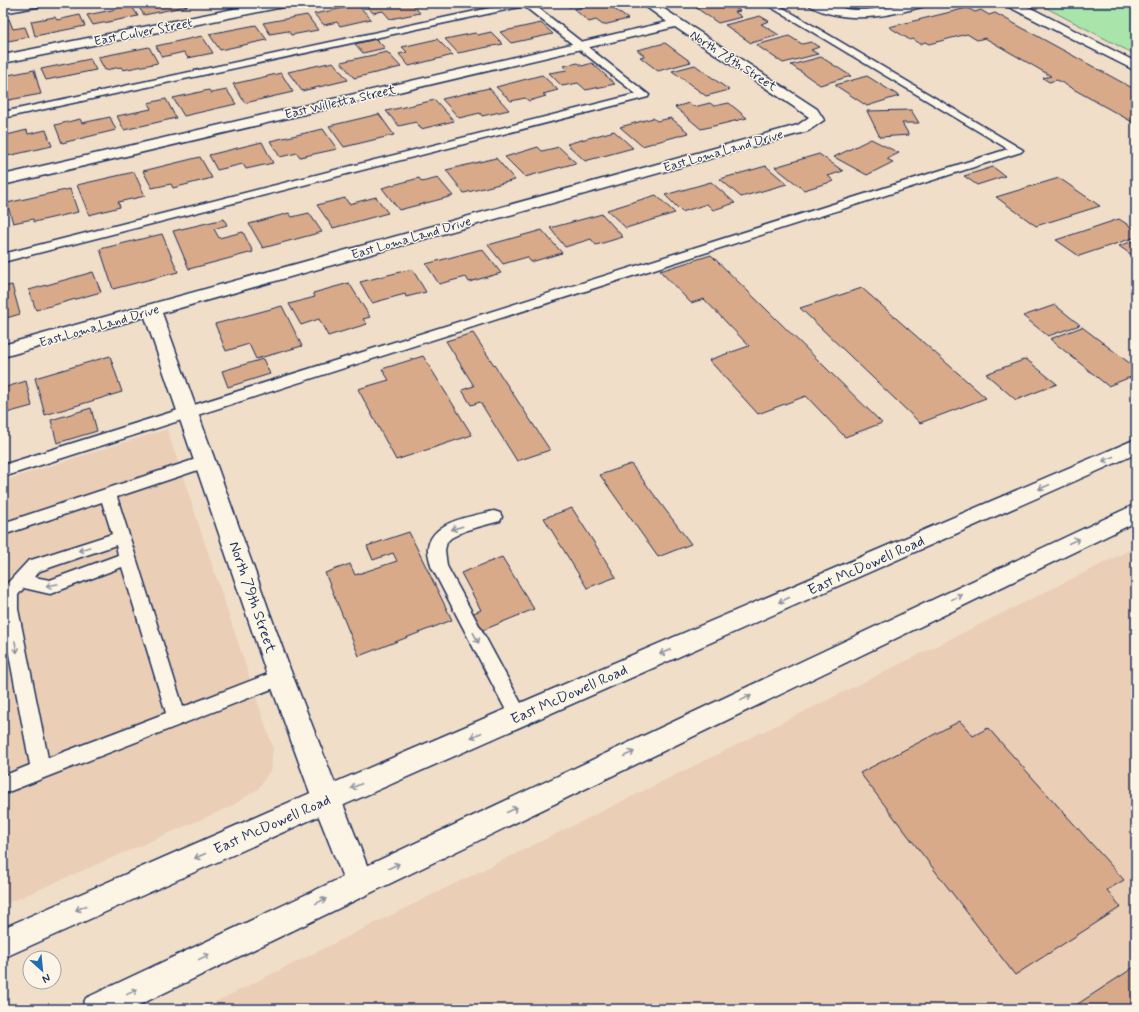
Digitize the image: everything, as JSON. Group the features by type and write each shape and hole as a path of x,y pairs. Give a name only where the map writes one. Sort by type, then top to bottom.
{"street":[{"name":"East Culver Street","path":"3,59 284,3"},
{"name":"North 78th Street","path":"647,3 812,112 816,116 817,120"},
{"path":"814,3 838,12 861,14 890,12 920,3"},
{"path":"1011,3 1136,67"},
{"name":"East Willetta Street","path":"3,180 677,23"},
{"name":"East Loma Land Drive","path":"3,352 803,128 817,120"},
{"name":"North 79th Street","path":"152,310 325,800 359,883"},
{"name":"East McDowell Road","path":"3,943 325,800 1136,446"},
{"path":"97,1009 1136,512"}],"lane":[{"path":"3,10 42,3"},
{"path":"3,115 526,3 644,95 3,258"},
{"path":"3,470 188,413 1017,150 769,3"},
{"path":"3,529 205,462"},
{"path":"108,494 177,718"},
{"path":"494,517 450,530 440,536 436,546 439,566 519,716"},
{"path":"41,771 9,609 9,593 34,566 121,537"},
{"path":"20,581 50,587 128,558"},
{"path":"3,785 281,677"}],"shaded area":[{"path":"167,429 273,748 271,769 259,788 232,806 3,905 3,481"},
{"path":"1136,547 1136,1009 201,1009 793,717"}],"green space":[{"path":"1037,3 1136,3 1136,55"}],"building":[{"path":"130,3 138,16 93,25 87,15 117,9 114,5"},
{"path":"136,3 186,3 188,6 144,15"},
{"path":"364,3 411,3 420,13 390,19 383,11 373,13"},
{"path":"417,3 454,3 435,7 432,4 420,6"},
{"path":"564,3 588,3 569,7"},
{"path":"606,3 628,19 603,25 596,20 589,22 574,9"},
{"path":"710,3 728,3 740,11 735,12 742,17 718,23 695,7"},
{"path":"358,5 371,19 340,26 337,22 324,25 314,14"},
{"path":"967,8 975,12 981,10 989,15 995,13 1136,90 1136,124 1057,80 1049,82 1043,78 1051,76 985,38 977,40 967,34 929,44 925,42 920,44 913,39 910,40 889,27"},
{"path":"80,15 85,26 35,36 31,21 55,17 57,20"},
{"path":"307,15 318,30 291,35 288,31 270,34 263,23"},
{"path":"760,16 769,21 761,24 779,35 751,43 725,25"},
{"path":"9,19 13,29 25,27 29,37 3,42 3,21"},
{"path":"541,23 553,34 511,43 500,32"},
{"path":"256,25 267,40 220,50 209,34"},
{"path":"491,32 503,44 458,53 445,39 475,33 478,35"},
{"path":"202,36 213,53 188,58 184,52 162,57 156,46"},
{"path":"789,36 802,44 811,42 819,47 811,50 818,54 783,63 756,45"},
{"path":"376,39 385,48 363,53 355,44"},
{"path":"437,39 453,55 409,66 399,54 407,52 402,47"},
{"path":"665,43 691,62 658,71 640,57 645,56 637,50"},
{"path":"149,47 158,63 123,70 121,67 105,70 98,57"},
{"path":"387,52 401,67 354,78 341,62"},
{"path":"821,57 851,76 820,85 791,65"},
{"path":"90,59 96,70 46,80 41,69"},
{"path":"333,62 348,80 302,91 288,72"},
{"path":"578,63 582,66 592,63 615,84 586,90 578,83 562,86 549,73 567,70 563,66"},
{"path":"695,65 729,90 706,96 672,71"},
{"path":"34,70 41,94 9,100 6,91 3,91 3,76"},
{"path":"281,73 293,92 245,103 233,84"},
{"path":"542,75 558,90 543,94 546,96 529,101 525,98 511,101 496,87"},
{"path":"867,76 899,96 867,106 835,85"},
{"path":"489,88 509,110 482,116 480,113 459,118 442,99"},
{"path":"209,90 211,93 227,90 236,104 184,116 173,98"},
{"path":"166,99 176,118 124,130 117,116 151,109 148,103"},
{"path":"435,100 454,121 421,129 416,122 399,126 386,111"},
{"path":"689,103 694,107 710,103 714,106 729,103 747,118 701,129 675,107"},
{"path":"911,110 919,123 902,123 909,135 880,137 867,111"},
{"path":"379,114 394,135 344,147 329,126"},
{"path":"110,117 116,130 62,143 55,125 80,119 82,123"},
{"path":"653,118 657,121 671,118 689,133 642,146 620,127"},
{"path":"323,129 337,149 300,157 297,153 280,157 270,141"},
{"path":"27,130 28,134 46,130 52,146 3,157 3,136"},
{"path":"614,131 633,148 585,161 567,144"},
{"path":"871,139 899,153 887,159 893,162 867,175 834,157"},
{"path":"262,142 273,163 246,169 243,164 217,170 209,155"},
{"path":"538,147 542,151 559,147 576,163 525,177 505,157"},
{"path":"819,154 843,171 828,176 834,181 804,190 775,167"},
{"path":"200,157 212,178 173,188 171,184 152,188 143,171"},
{"path":"496,158 515,180 464,193 446,170"},
{"path":"766,166 787,184 741,197 720,179"},
{"path":"993,167 1005,176 977,185 964,176"},
{"path":"134,172 145,196 118,202 120,207 89,215 77,185"},
{"path":"419,178 422,182 438,178 453,196 399,210 382,188"},
{"path":"1059,178 1100,206 1036,226 996,197"},
{"path":"711,182 735,203 713,210 707,204 682,212 665,195"},
{"path":"70,189 78,212 34,222 33,219 13,223 7,203"},
{"path":"656,195 675,213 626,228 607,210"},
{"path":"376,197 388,213 333,228 317,205 345,198 349,204"},
{"path":"289,213 292,217 309,213 322,232 263,248 249,224"},
{"path":"602,214 623,237 596,245 591,239 565,247 550,228"},
{"path":"224,219 227,225 214,229 219,238 243,232 253,252 189,269 173,231"},
{"path":"1119,219 1136,230 1136,237 1079,256 1056,240"},
{"path":"542,230 562,253 531,262 527,257 503,264 488,245"},
{"path":"162,234 178,272 113,289 100,249"},
{"path":"1136,240 1136,258 1119,246"},
{"path":"482,249 501,273 469,282 466,277 439,284 426,264"},
{"path":"711,255 882,423 845,437 806,396 758,414 709,360 749,346 704,299 691,303 660,271"},
{"path":"412,269 426,292 406,297 405,294 372,303 360,282"},
{"path":"93,272 101,292 36,310 29,290"},
{"path":"349,283 370,317 363,319 367,324 328,336 319,319 301,325 289,304 315,297 313,293"},
{"path":"12,285 20,314 3,319 3,287"},
{"path":"862,288 986,398 920,423 800,308"},
{"path":"1055,305 1080,325 1048,336 1023,316"},
{"path":"282,306 302,346 256,359 249,344 226,351 215,324"},
{"path":"1082,327 1136,368 1136,375 1108,386 1050,339"},
{"path":"473,333 550,450 517,461 480,402 471,405 462,390 474,386 446,341"},
{"path":"110,356 122,392 45,415 35,378"},
{"path":"423,356 472,435 396,460 358,389 389,380 382,369"},
{"path":"263,359 270,374 228,387 222,371"},
{"path":"1026,359 1057,384 1016,400 986,374"},
{"path":"26,381 32,406 3,414 3,388"},
{"path":"91,408 97,431 57,443 51,420"},
{"path":"631,464 691,544 658,557 600,475"},
{"path":"572,508 616,577 587,588 544,518"},
{"path":"409,532 452,620 359,656 325,573 350,564 355,575 397,561 393,553 373,560 367,546"},
{"path":"502,557 534,609 481,631 471,614 481,610 461,573"},
{"path":"960,721 973,736 988,728 1124,880 1107,890 1121,907 1015,975 860,773"},
{"path":"1136,966 1136,1009 1070,1009"}]}
